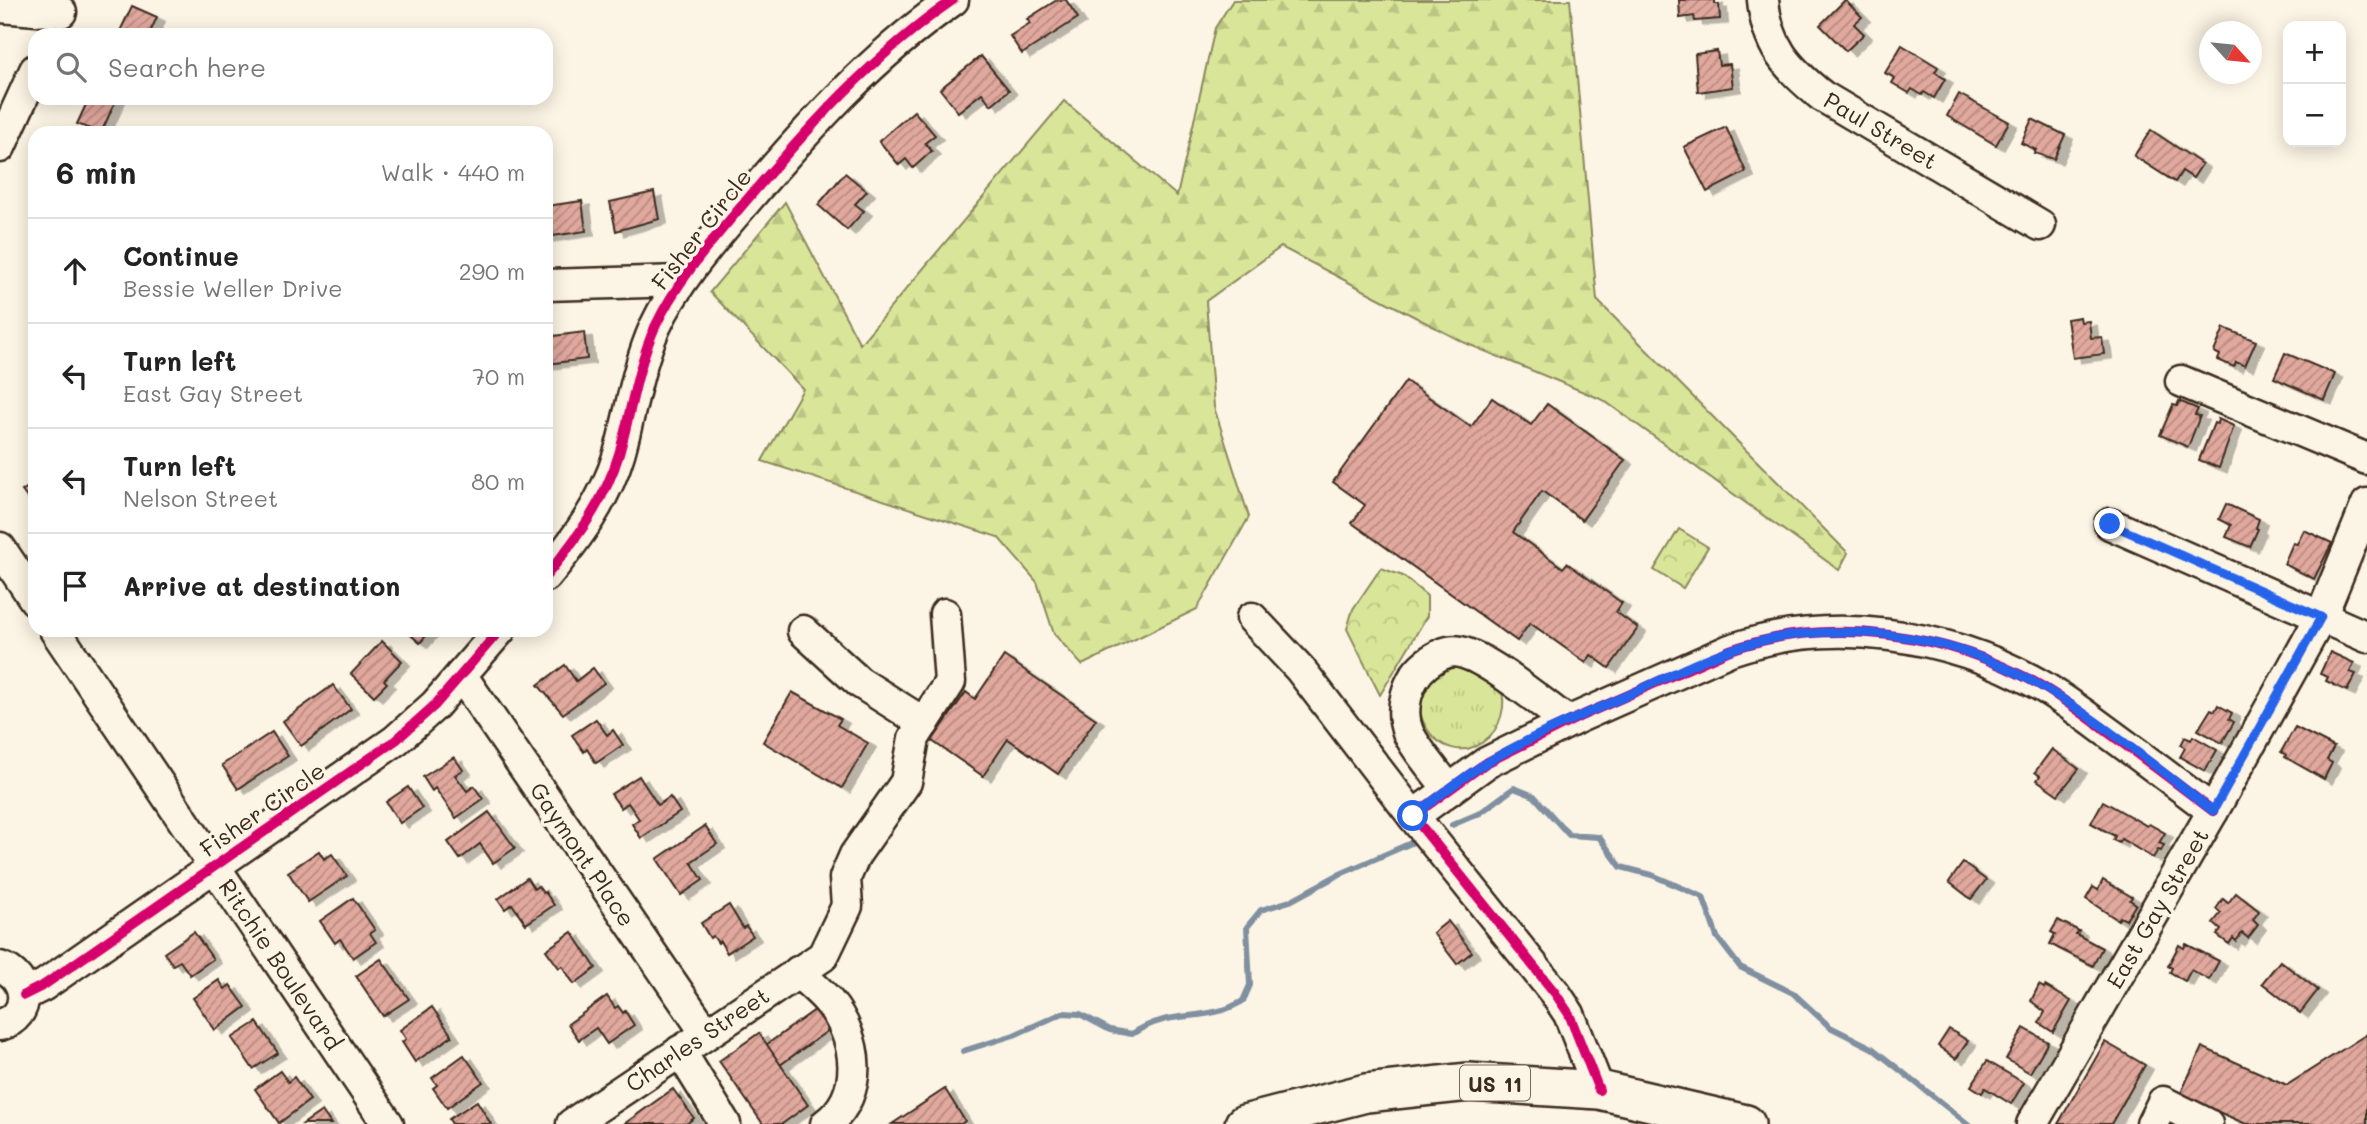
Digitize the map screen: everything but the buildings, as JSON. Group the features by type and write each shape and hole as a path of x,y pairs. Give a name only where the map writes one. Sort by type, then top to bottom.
{"main road":[{"name":"US 11","path":"1244,1124 1366,1093 1469,1082 1599,1090 1746,1124"}],"street":[{"name":"Fisher Circle","path":"553,567 583,529 609,481 647,350 656,326 681,281 804,132 896,44 953,0"},
{"name":"Paul Street","path":"1763,0 1768,31 1775,48 1801,80 1822,96 2040,225"},
{"path":"0,7 60,16"},
{"path":"0,147 28,85"},
{"path":"553,285 681,281"},
{"path":"2181,381 2367,459"},
{"name":"East Gay Street","path":"2032,1124 2213,811 2321,617 2367,504"},
{"path":"2110,524 2367,637"},
{"path":"0,548 28,581"},
{"path":"803,631 859,682 924,723 950,682 945,614"},
{"path":"1252,618 1300,669 1562,1004 1569,1014 1599,1090"},
{"path":"1413,816 1486,763 1568,722 1730,650 1754,642 1817,632 1866,633 1907,638 1976,656 2041,686 2213,811"},
{"name":"Ritchie Boulevard","path":"60,637 388,1124"},
{"name":"Fisher Circle","path":"0,1025 10,1022 20,1012 24,995 44,985 396,740 435,705 494,637"},
{"path":"1449,790 1408,733 1404,711 1413,678 1419,669 1436,656 1458,651 1481,660 1568,722"},
{"name":"Gaymont Place","path":"461,675 706,1033"},
{"name":"Charles Street","path":"574,1123 823,956 847,906 845,878 855,855 906,782 914,738 924,723"},
{"path":"0,967 15,975 23,986 24,995"},
{"path":"798,972 836,1012 847,1033 854,1059 855,1074 848,1096 826,1124"},
{"path":"680,1051 725,1124"},
{"path":"2152,1124 2163,1102 2207,1124"}],"green space":[{"path":"1233,0 1570,0 1597,300 1848,553 1839,570 1603,400 1463,342 1281,247 1206,301 1214,407 1249,517 1197,609 1082,665 1054,634 1037,582 998,537 762,461 803,389 710,292 785,202 860,344 1064,101 1177,196 1215,28"},
{"path":"1679,529 1708,547 1683,588 1654,570"},
{"path":"1381,568 1403,576 1427,596 1427,616 1380,695 1347,629 1353,609"},
{"path":"1457,664 1492,679 1502,692 1503,708 1494,731 1470,748 1452,748 1437,740 1425,726 1420,709 1422,691 1434,675"}],"waterway":[{"path":"1452,825 1480,813 1514,788 1534,796 1569,835 1599,837 1621,867 1652,875 1703,897 1717,937 1740,967 1793,993 1830,1027 1872,1048 1968,1124"},
{"path":"963,1051 1014,1035 1063,1013 1080,1014 1110,1030 1132,1034 1155,1022 1231,1007 1243,1001 1250,985 1247,927 1261,910 1290,901 1338,875 1418,840"}],"cycle path":[{"path":"553,567 579,533 606,488 619,454 649,342 684,277 769,174 842,94 895,45 953,0"},
{"path":"1599,1090 1569,1014 1555,993 1413,816 1486,763 1579,717 1730,650 1769,639 1808,633 1888,635 1967,653 2040,685 2213,811"},
{"path":"24,995 44,985 396,740 435,705 494,637"}],"route":[{"path":"1413,816 1486,763 1579,717 1730,650 1754,642 1817,632 1866,633 1907,638 1965,652 2019,674 2070,705 2213,811 2321,617 2110,524"}]}
